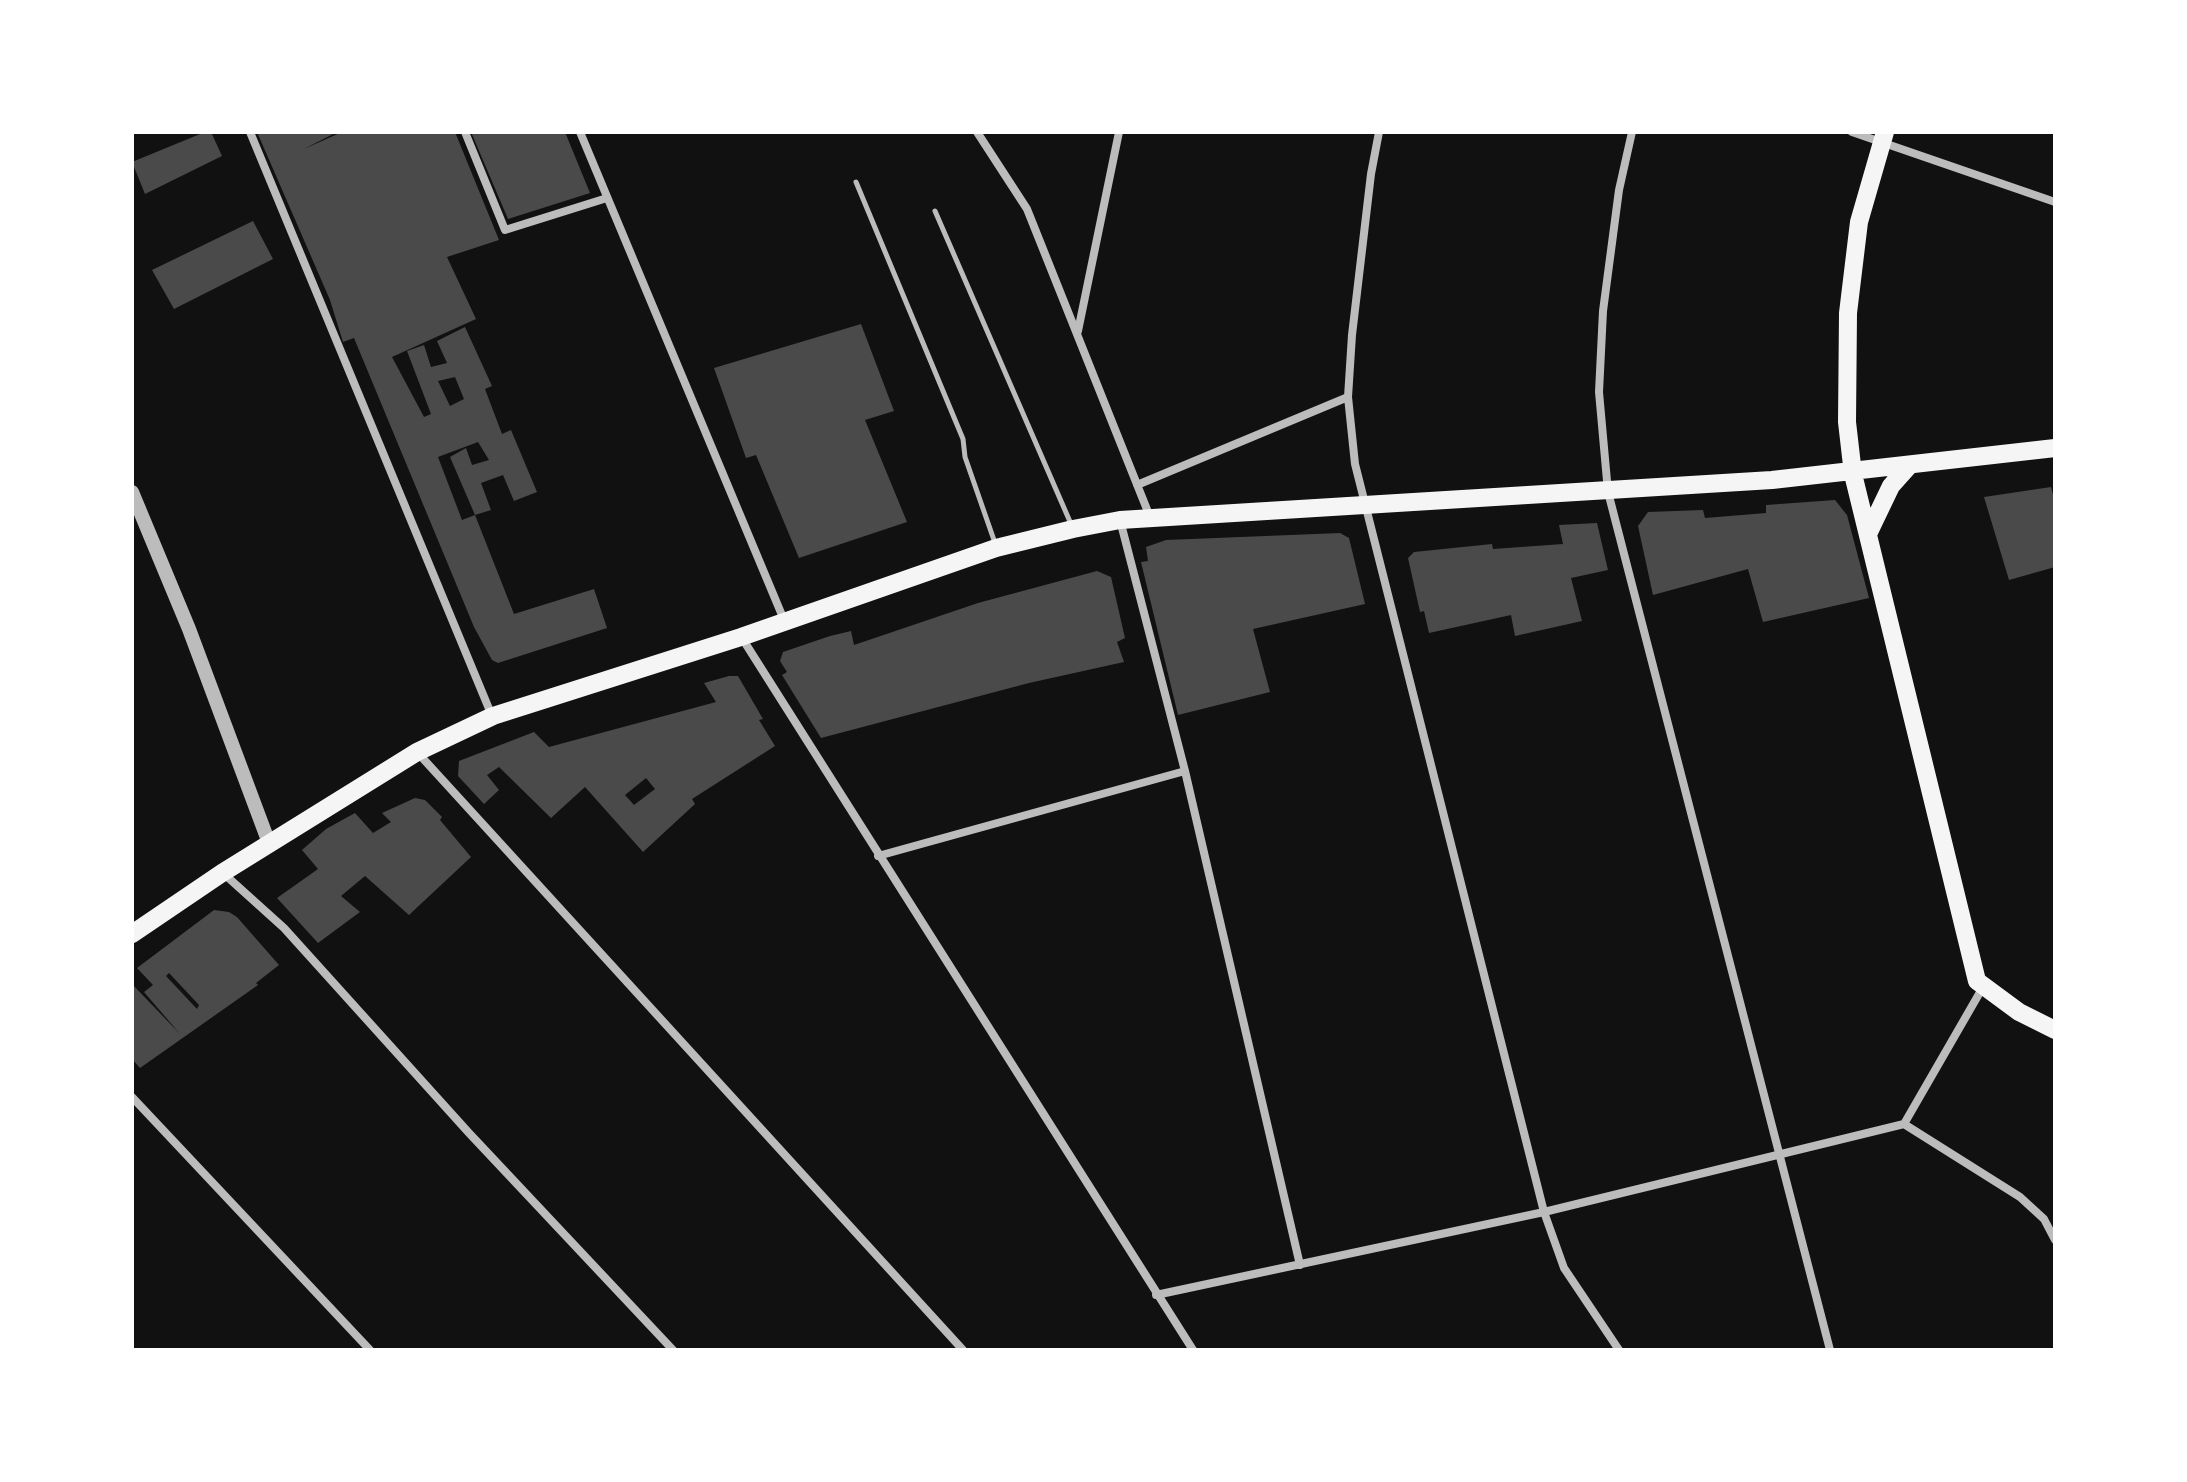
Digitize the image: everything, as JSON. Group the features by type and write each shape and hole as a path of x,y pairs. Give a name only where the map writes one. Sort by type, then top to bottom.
{"main road":[{"path":"1883,137 1859,222 1848,313 1847,422 1853,474 1972,968 1983,987 2019,1012 2055,1030"},
{"path":"132,934 222,873 417,752 493,716 741,637 996,548 1120,520 1802,478 2055,448"},
{"path":"1868,534 1891,486 1908,467"},
{"path":"1802,478 1814,483 1852,479 1868,534"}],"street":[{"path":"250,132 493,716"},
{"path":"465,132 505,230 607,198"},
{"path":"580,132 784,620"},
{"path":"977,132 1027,209 1150,518"},
{"path":"1078,332 1119,132"},
{"path":"1379,132 1371,174 1348,397 1364,505 1380,556 1544,1212 1564,1268 1619,1350"},
{"path":"1632,132 1616,205 1603,311 1599,392 1608,492 1627,576 1782,1154 1830,1350"},
{"path":"1852,132 1883,137 2055,202"},
{"path":"1137,485 1348,397"},
{"path":"132,492 189,629 269,843"},
{"path":"1120,520 1185,771 1300,1265"},
{"path":"741,637 1193,1350"},
{"path":"417,752 963,1350"},
{"path":"878,856 1185,771"},
{"path":"222,873 284,928 469,1133 673,1350"},
{"path":"1904,1124 1983,987"},
{"path":"132,1097 370,1350"},
{"path":"1156,1295 1544,1212 1904,1124 2020,1197 2044,1219 2054,1237"}],"lane":[{"path":"856,182 963,439 965,457 996,548"},
{"path":"935,211 1073,529"}],"building":[{"path":"211,132 222,156 145,194 132,162"},
{"path":"257,132 337,132 304,149 342,132 455,132 499,240 447,257 476,319 392,357 424,417 431,414 407,351 424,345 431,367 447,363 437,341 465,327 492,386 485,389 502,434 511,430 537,492 514,501 503,475 481,483 491,510 475,515 514,614 594,589 607,628 498,663 492,660 474,627 354,338 343,342 330,300","holes":["455,377 464,399 450,406 438,381","478,442 489,460 472,465 466,448 450,457 475,515 462,520 438,457"]},
{"path":"471,132 565,132 590,193 508,219"},
{"path":"253,221 273,259 174,309 152,270"},
{"path":"861,324 894,411 865,420 907,522 799,558 756,455 746,458 714,368"},
{"path":"2051,487 2055,502 2055,567 2009,580 1984,497"},
{"path":"1835,500 1847,515 1869,598 1763,622 1748,569 1653,595 1638,526 1648,512 1703,510 1705,518 1766,513 1766,505"},
{"path":"1597,523 1608,570 1571,578 1582,621 1515,636 1511,615 1429,633 1424,611 1420,612 1408,558 1414,552 1492,544 1493,549 1563,544 1559,525"},
{"path":"1340,533 1349,538 1365,604 1253,629 1270,692 1178,715 1141,562 1148,561 1146,547 1166,540"},
{"path":"1097,571 1111,577 1125,638 1117,642 1124,662 1029,683 821,738 782,675 787,672 780,661 783,652 830,636 851,631 854,645 978,603"},
{"path":"738,676 775,746 692,799 695,804 643,852 585,787 551,818 499,767 487,775 499,790 484,804 458,776 459,761 534,732 549,747 716,702 704,683","holes":["646,778 655,789 634,805 625,795"]},
{"path":"415,798 425,800 442,817 440,820 471,857 409,915 365,876 341,896 360,912 318,943 277,898 318,869 302,850 326,829 355,813 373,833 391,822 382,813"},
{"path":"214,910 229,912 237,917 279,965 256,983 258,985 140,1068 132,1059 132,984 180,1034 144,992 153,985 137,968","holes":["169,973 199,1005 197,1009 166,976"]}]}
